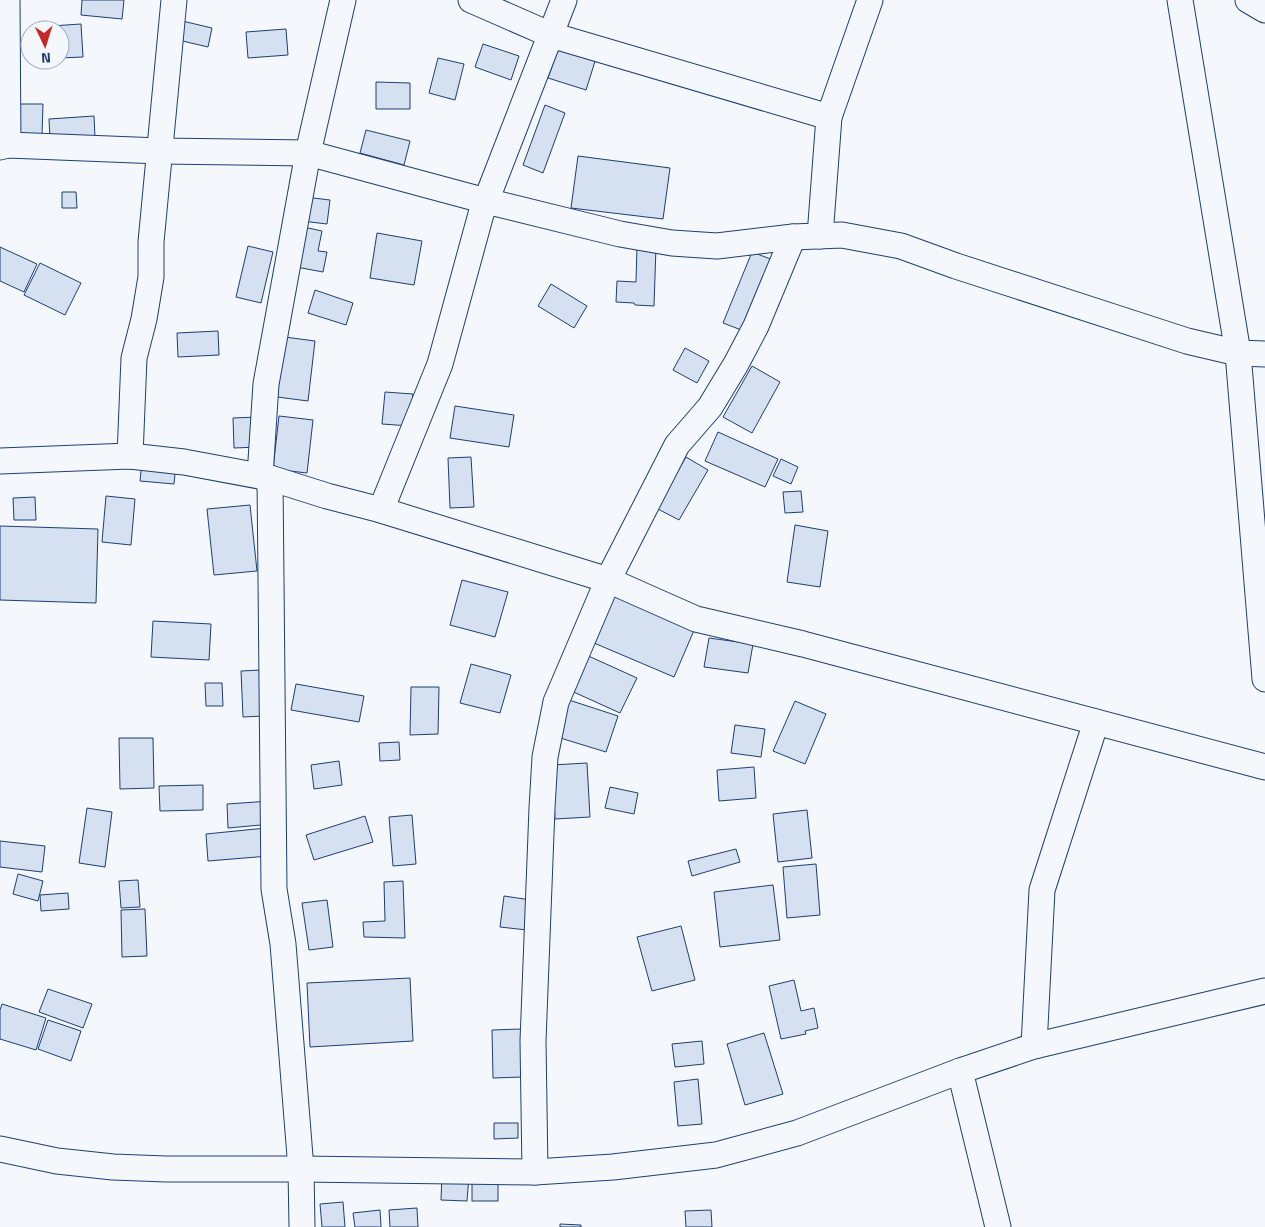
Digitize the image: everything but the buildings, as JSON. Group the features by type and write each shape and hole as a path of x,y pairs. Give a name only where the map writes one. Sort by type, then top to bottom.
{"street":[{"path":"7,0 4,146 308,153 486,201 620,234 672,243 717,246 793,236 842,236 901,246 956,266 1187,341 1238,353 1265,354"},
{"path":"130,456 134,358 144,318 151,277 151,242 174,0"},
{"path":"302,1227 301,1168 283,944 274,889 265,477 266,384 308,153 343,0"},
{"path":"470,0 551,35 830,117"},
{"path":"381,510 440,364 481,214 564,0"},
{"path":"820,236 830,117 870,0"},
{"path":"1180,0 1238,353 1255,437 1265,679"},
{"path":"1248,0 1265,10"},
{"path":"535,1172 533,1041 542,808 545,756 556,702 608,580 677,445 710,407 736,364 756,326 793,236"},
{"path":"0,461 130,456 184,462 265,477 381,510 608,580 696,619 803,644 1265,767"},
{"path":"1034,1046 1042,890 1096,722"},
{"path":"0,1150 57,1161 114,1167 166,1169 301,1168 535,1172 613,1167 716,1154 797,1133 960,1071 1034,1046 1265,991"},
{"path":"960,1071 998,1227"}]}
